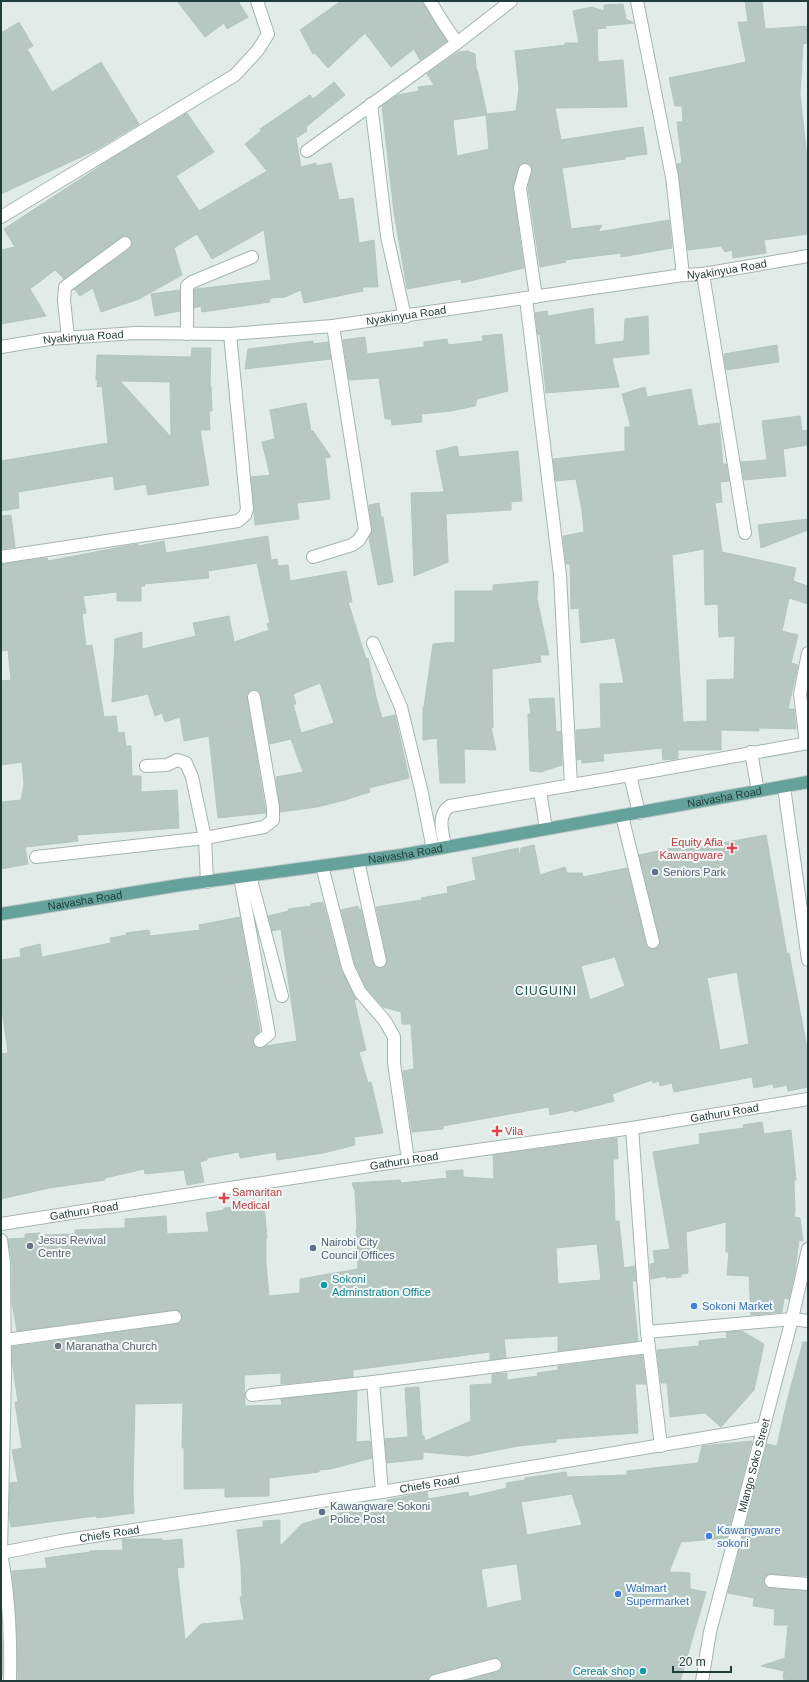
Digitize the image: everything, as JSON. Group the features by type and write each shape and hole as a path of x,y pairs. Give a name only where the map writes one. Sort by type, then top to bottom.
{"main road":[{"name":"Naivasha Road","path":"1,914 445,847 808,782"}],"street":[{"path":"1,217 235,75 258,50 268,34 256,1"},
{"path":"430,1 457,43"},
{"path":"307,151 457,43 512,1"},
{"path":"637,1 672,177 682,275"},
{"path":"371,104 387,236 405,317"},
{"path":"525,170 520,188 560,575 571,785"},
{"path":"68,338 64,300 65,287 125,243"},
{"name":"Nyakinyua Road","path":"1,347 68,338 135,333 230,334 333,326 405,317 682,275 703,274 808,256"},
{"path":"187,334 187,286 192,282 252,257"},
{"path":"703,274 746,533"},
{"path":"313,557 352,545 359,540 365,530 333,326"},
{"path":"1,557 238,521 247,509 230,334"},
{"path":"373,643 400,707 421,789 432,849"},
{"path":"445,847 441,818 444,810 450,806 807,743 800,694 808,653"},
{"path":"36,858 205,838 264,827 272,820 273,807 254,697"},
{"path":"752,752 758,791"},
{"path":"146,766 167,765 177,760 186,763 192,777 205,838 207,882"},
{"path":"630,775 639,813"},
{"path":"784,786 808,960"},
{"path":"540,791 546,829"},
{"path":"622,816 653,942"},
{"path":"358,861 380,961"},
{"path":"322,866 348,967 360,992 385,1022 394,1037 394,1063 408,1160"},
{"path":"245,876 282,996"},
{"path":"245,876 269,1034 260,1041"},
{"name":"Gathuru Road","path":"1,1224 408,1160 632,1128 808,1098"},
{"path":"632,1128 648,1347 661,1446"},
{"path":"1,1240 4,1263 5,1340 1,1553 5,1572 10,1681"},
{"name":"Mlango Soko Street","path":"702,1681 710,1632 792,1318 808,1249"},
{"path":"5,1340 175,1317"},
{"path":"647,1332 792,1318 808,1321"},
{"path":"252,1395 373,1382 648,1347"},
{"path":"373,1382 382,1492"},
{"name":"Chiefs Road","path":"1,1553 61,1541 382,1492 763,1428"},
{"path":"771,1581 808,1584"},
{"path":"435,1681 495,1665"}],"building":[{"path":"177,1 238,1 248,17 227,29 224,23 205,37"},
{"path":"341,1 423,1 447,41 420,60 414,49 391,67 365,33 328,68 315,53 313,54 300,30"},
{"path":"745,1 762,1 765,29 808,26 808,43 803,44 800,94 808,167 808,234 764,240 766,253 733,258 732,250 725,252 721,246 688,250 677,164 682,163 677,122 683,122 682,106 675,106 669,78 746,62 738,22 748,22"},
{"path":"623,4 626,19 634,23 605,26 606,28 597,29 598,62 623,60 627,107 555,108 561,140 643,127 647,154 625,157 625,159 562,168 571,229 602,225 598,232 669,220 672,248 621,257 621,253 565,260 566,262 540,267 528,188 532,169 530,164 524,163 518,168 513,189 524,268 462,283 461,279 407,289 394,212 382,106 398,95 419,91 418,87 434,85 427,74 458,52 468,51 475,54 476,69 487,114 516,111 519,89 515,51 565,45 565,43 579,43 573,11 592,7 604,11 604,5","holes":["486,115 489,149 457,156 453,120"]},
{"path":"19,22 33,46 27,49 52,92 101,62 139,124 96,150 1,194 1,33"},
{"path":"334,82 345,95 306,127 307,131 296,138 301,167 316,163 316,166 331,163 339,200 353,198 359,243 374,240 378,287 362,287 363,291 304,303 301,290 285,297 270,298 270,302 202,312 201,306 194,308 194,290 196,289 271,280 264,230 212,259 197,234 174,248 182,275 139,299 101,312 93,288 80,296 74,289 130,249 132,243 131,239 125,236 64,279 55,270 30,289 46,316 1,324 1,250 15,247 4,229 114,157 187,113 214,152 176,176 199,211 267,171 245,144 261,131 260,129 310,95 313,99"},
{"path":"180,290 180,311 155,316 151,294"},
{"path":"593,308 595,345 624,341 625,319 648,316 649,354 612,358 619,387 546,393 540,334 538,335 535,313 547,311 548,316"},
{"path":"502,334 508,391 477,399 475,406 451,411 421,414 422,422 392,425 391,419 385,419 379,378 349,380 343,340 365,337 367,354 424,347 424,342 447,339 448,345 483,341 482,336"},
{"path":"313,341 313,344 328,342 331,359 245,369 248,349"},
{"path":"777,345 779,362 726,370 724,354"},
{"path":"192,348 211,348 210,386 212,411 209,411 210,430 200,430 209,485 148,495 146,484 115,490 113,476 18,492 19,508 1,511 1,461 108,443 102,386 97,387 98,380 96,380 97,355 191,357","holes":["120,381 170,382 171,437"]},
{"path":"645,387 647,397 691,389 698,426 719,423 723,464 726,464 729,481 720,482 722,502 715,503 722,552 796,568 793,581 808,586 808,604 789,598 782,631 798,635 791,663 798,665 788,709 794,709 796,729 759,728 759,731 721,730 721,750 678,750 678,759 663,760 662,748 603,754 604,761 582,763 582,759 577,760 576,730 601,728 600,684 624,683 615,638 581,643 579,608 571,609 570,564 566,564 563,536 584,532 582,511 576,479 556,481 553,459 625,451 625,427 631,427 622,394","holes":["704,549 705,605 718,604 719,637 735,636 734,679 707,680 707,721 683,722 672,555"]},
{"path":"306,403 311,431 313,431 331,457 325,458 330,499 297,503 299,519 255,525 251,477 270,475 262,442 275,439 270,410"},
{"path":"800,416 802,431 808,430 808,445 783,449 786,476 744,480 741,462 767,460 762,421"},
{"path":"457,446 459,457 518,451 522,501 511,502 511,510 446,514 448,562 414,576 411,493 444,492 436,451"},
{"path":"379,503 381,517 383,517 393,582 378,585 369,538 372,529 369,505"},
{"path":"11,515 15,547 1,549 1,516"},
{"path":"808,519 808,530 761,548 758,525"},
{"path":"268,536 271,560 277,559 278,566 288,565 290,581 346,571 352,602 348,602 366,659 368,658 382,718 395,715 409,778 369,788 370,792 345,800 317,807 280,812 276,777 303,772 291,739 270,744 261,696 257,690 252,690 247,694 247,698 266,813 218,818 209,736 184,741 180,717 165,722 162,713 155,716 148,694 112,702 115,639 142,632 142,649 196,636 193,623 229,616 234,642 269,630 267,624 270,623 257,563 208,571 209,578 144,584 145,586 141,586 141,601 117,601 117,592 83,596 86,613 82,614 86,646 92,645 104,717 116,716 118,733 124,732 126,746 131,746 132,776 141,776 141,792 177,790 179,828 77,835 78,841 25,847 28,864 1,869 1,802 21,800 24,784 22,762 1,765 1,681 11,680 8,650 1,651 1,564 47,558 48,561 138,544 138,546 164,541 166,553","holes":["320,683 334,723 301,733 293,704 296,704 293,694"]},
{"path":"538,581 537,599 549,655 540,655 541,662 492,669 493,728 491,728 496,750 464,749 465,783 440,783 437,738 423,740 423,707 433,644 455,642 455,591 493,591 493,585"},
{"path":"554,698 556,732 561,731 562,765 541,772 530,771 528,714 531,714 529,699"},
{"path":"766,835 787,954 789,953 807,1048 808,1047 808,1087 788,1091 787,1085 774,1088 773,1084 754,1088 752,1077 674,1092 672,1083 660,1086 659,1081 653,1083 652,1080 612,1094 614,1101 574,1112 573,1110 550,1115 549,1107 443,1126 443,1129 412,1132 403,1071 414,1069 411,1024 402,1024 401,1012 383,1007 366,988 355,964 341,910 358,906 358,909 361,909 373,963 377,968 382,968 385,966 387,960 376,907 422,900 421,898 448,893 447,887 476,880 472,858 518,848 520,858 521,848 534,845 540,875 565,867 567,873 582,873 583,877 627,868 646,944 648,947 654,949 658,947 660,940 639,855 682,846 683,850","holes":["615,957 625,986 590,1000 581,966","737,972 749,1044 720,1050 707,978"]},
{"path":"323,902 341,969 357,1000 354,999 366,1050 359,1052 368,1083 371,1082 383,1133 354,1137 355,1145 323,1153 277,1160 276,1152 240,1158 239,1152 207,1158 207,1160 200,1162 204,1182 187,1185 184,1170 145,1174 144,1169 105,1178 105,1180 49,1188 1,1199 1,1054 8,1053 1,1002 1,960 21,957 20,949 40,944 42,957 111,943 110,938 127,935 126,933 149,930 150,936 200,930 199,925 240,917 260,1031 253,1038 253,1042 257,1048 261,1048 297,1041 281,929 272,931 268,916 289,911 288,909 311,906 311,904"},
{"path":"762,1122 764,1134 791,1130 796,1180 794,1180 794,1217 800,1218 803,1241 799,1240 795,1271 789,1299 784,1298 782,1312 751,1315 749,1276 727,1275 729,1252 726,1252 726,1222 686,1232 688,1273 681,1274 681,1277 666,1278 666,1276 651,1279 650,1264 655,1263 653,1251 670,1249 653,1152 700,1144 699,1134 744,1128 743,1125"},
{"path":"617,1138 618,1159 613,1159 615,1222 619,1221 624,1268 635,1266 636,1281 632,1281 638,1341 558,1351 558,1336 504,1339 506,1358 490,1360 490,1352 353,1370 353,1377 281,1384 281,1373 244,1375 245,1406 282,1405 281,1399 357,1391 356,1442 370,1441 372,1458 331,1469 319,1470 319,1472 269,1478 269,1496 225,1497 225,1488 184,1489 184,1448 182,1448 183,1403 135,1404 133,1488 134,1513 97,1518 96,1516 11,1527 9,1514 10,1483 18,1482 12,1450 22,1448 15,1402 18,1402 12,1360 12,1347 176,1324 180,1323 182,1316 181,1312 174,1310 17,1331 12,1303 12,1263 8,1239 25,1238 25,1234 75,1234 75,1230 125,1228 125,1219 166,1216 167,1234 209,1232 206,1213 224,1210 224,1208 264,1206 267,1238 266,1263 269,1296 300,1293 300,1279 358,1269 355,1191 352,1183 400,1180 401,1183 447,1178 446,1171 463,1170 463,1177 494,1179 493,1155","holes":["597,1244 601,1280 558,1284 556,1248"]},
{"path":"742,1331 764,1344 754,1390 721,1427 705,1413 670,1417 667,1383 661,1383 657,1350 699,1346 699,1341 727,1338 726,1332"},
{"path":"803,1342 808,1342 808,1576 771,1574 765,1576 764,1581 766,1587 770,1588 808,1591 807,1681 783,1679 784,1671 761,1666 785,1658 788,1625 774,1625 775,1609 753,1606 754,1598 728,1593 767,1444 777,1446 787,1401"},
{"path":"642,1355 646,1384 635,1384 638,1433 556,1439 556,1442 518,1446 468,1456 423,1452 423,1459 387,1463 385,1439 408,1437 405,1388 419,1387 422,1436 424,1436 425,1441 471,1421 470,1385 492,1384 492,1374 507,1373 507,1380 538,1376 537,1373 558,1370 558,1366"},
{"path":"752,1441 727,1538 681,1542 669,1572 690,1573 690,1589 706,1592 680,1681 464,1681 500,1671 502,1663 500,1659 493,1658 433,1674 429,1676 428,1681 18,1681 16,1617 12,1571 47,1568 45,1558 90,1551 123,1550 122,1539 162,1539 162,1541 182,1539 184,1567 177,1568 185,1640 201,1624 244,1620 240,1597 242,1597 241,1566 237,1530 263,1527 263,1521 280,1520 280,1546 302,1524 346,1511 389,1510 387,1500 427,1492 428,1499 468,1492 469,1497 507,1488 506,1483 525,1480 525,1478 566,1472 567,1477 627,1475 627,1471 698,1463 702,1446","holes":["572,1494 582,1525 527,1535 521,1502","517,1564 522,1600 487,1608 481,1569"]},
{"path":"1,1612 3,1665 3,1675 1,1675"}],"place":[{"name":"Equity Afia Kawangware","path":"732,848"},
{"name":"Seniors Park","path":"655,872"},
{"name":"Vila","path":"497,1131"},
{"name":"Samaritan Medical","path":"224,1198"},
{"name":"Jesus Revival Centre","path":"30,1246"},
{"name":"Nairobi City Council Offices","path":"313,1248"},
{"name":"Sokoni Adminstration Office","path":"324,1285"},
{"name":"Sokoni Market","path":"694,1306"},
{"name":"Maranatha Church","path":"58,1346"},
{"name":"Kawangware Sokoni Police Post","path":"322,1512"},
{"name":"Kawangware sokoni","path":"709,1536"},
{"name":"Walmart Supermarket","path":"618,1594"},
{"name":"Cereak shop","path":"643,1671"}],"district":[{"name":"CIUGUINI","path":"546,991"}]}
